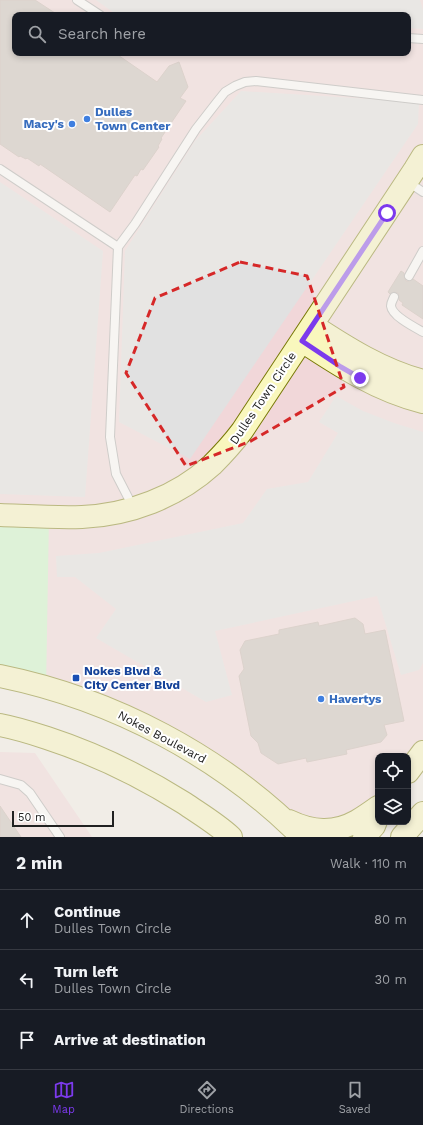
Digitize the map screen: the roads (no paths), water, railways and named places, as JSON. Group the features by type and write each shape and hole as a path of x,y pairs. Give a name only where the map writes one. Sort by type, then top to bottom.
{"street":[{"name":"Dulles Town Circle","path":"0,515 81,517 117,513 151,502 192,481 226,450 242,431 307,333 415,187 423,156"},
{"name":"Dulles Town Circle","path":"307,333 341,367 384,389 423,402"},
{"path":"307,333 346,347 389,369 423,381"},
{"name":"Nokes Boulevard","path":"0,676 75,697 104,707 159,733 213,764 237,781 285,820 302,837"},
{"path":"0,725 66,744 98,756 173,796 231,837"},
{"path":"411,768 423,752"},
{"path":"285,820 311,829 330,830 354,823 375,809"},
{"path":"402,837 423,813"},
{"path":"364,837 375,824"}],"lane":[{"path":"77,0 95,12"},
{"path":"411,38 423,39"},
{"path":"134,508 116,474 110,437 118,247 135,224 196,129 225,92 244,82 256,81 423,100"},
{"path":"0,169 118,247"},
{"path":"409,276 423,252"},
{"path":"394,297 391,303 391,308 395,314 423,332"},
{"path":"0,779 21,785 30,793 60,837"}],"place":[{"name":"Dulles Town Center","path":"87,119"},
{"name":"Macy's","path":"72,124"},
{"name":"Nokes Blvd & City Center Blvd","path":"76,678"},
{"name":"Havertys","path":"321,699"}]}
